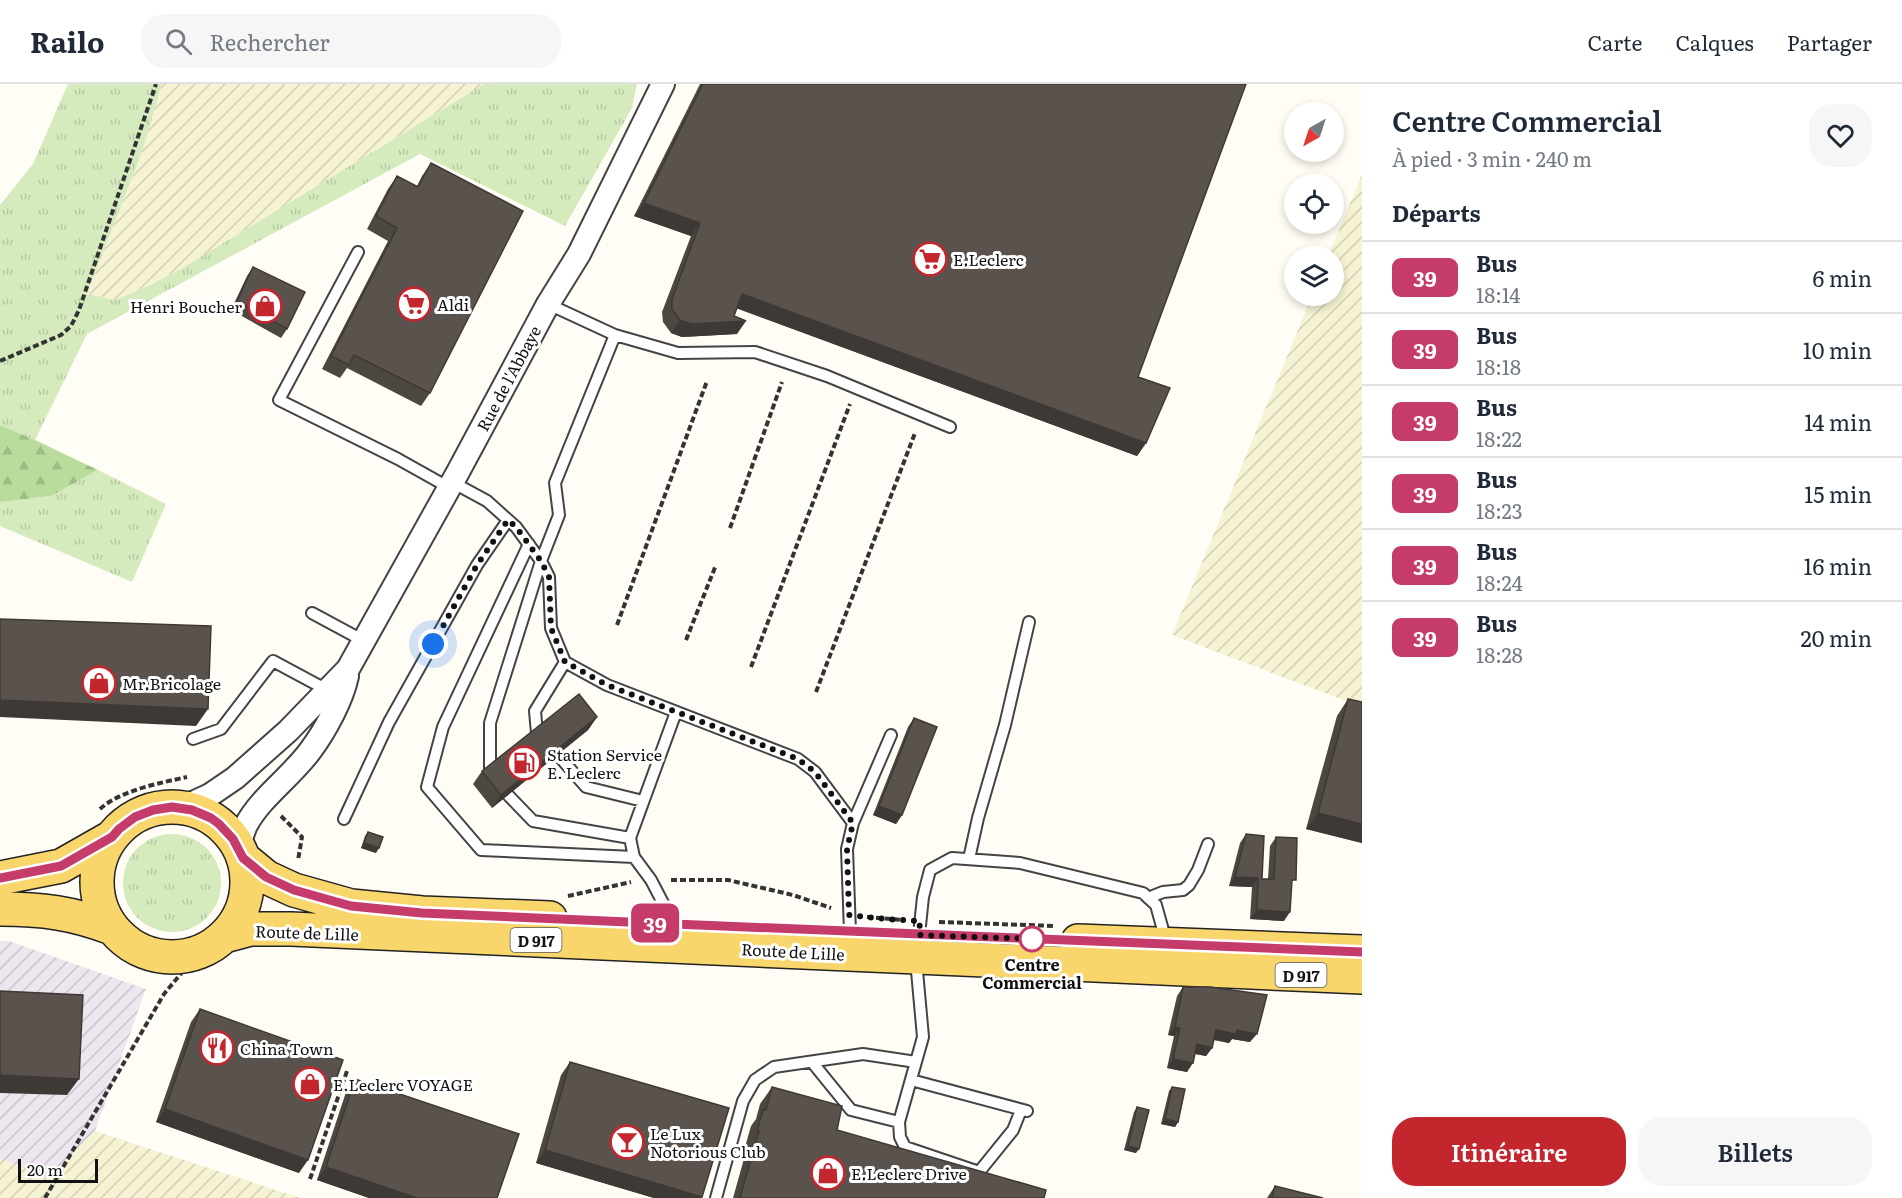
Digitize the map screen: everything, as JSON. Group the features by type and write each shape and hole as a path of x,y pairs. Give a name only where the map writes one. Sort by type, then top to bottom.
{"main road":[{"path":"0,909 49,911 85,918 112,928 128,942 146,953 177,957 211,944 237,919 245,900 247,879 241,853 227,831 211,818 182,808 163,808 143,813 126,822 112,837 100,858 97,882 101,906 112,928"},
{"path":"0,878 61,866 112,837"},
{"name":"Route de Lille","path":"241,853 266,877 294,890 351,906 410,912 674,924 849,923 918,937 1240,973 1362,977"},
{"name":"Route de Lille","path":"211,944 250,929 291,929 918,937 1362,952"}],"street":[{"name":"Rue de l'Abbaye","path":"182,808 210,795 235,778 282,737 348,669 548,304 579,254 663,84"},
{"name":"Rue de l'Abbaye","path":"241,853 246,826 310,752 324,730 344,689 348,669"}],"lane":[{"path":"358,252 279,400 487,501 516,527 541,561 549,577 551,628 565,662 607,685 798,759 815,772 853,823"},
{"path":"548,304 615,335 678,353 755,352 856,388 950,427"},
{"path":"490,771 490,723 541,561 559,515 555,483 615,335"},
{"path":"344,819 389,722 477,565 508,520"},
{"path":"529,544 443,727 427,786 481,850 634,857"},
{"path":"312,613 364,641"},
{"path":"969,860 978,818 1005,725 1029,622"},
{"path":"194,739 221,729 273,661 328,690"},
{"path":"537,733 535,711 565,662"},
{"path":"674,924 651,880 634,857 630,838 676,712"},
{"path":"849,923 847,849 853,823 891,735"},
{"path":"558,754 586,787 643,801"},
{"path":"508,795 533,821 630,838"},
{"path":"1148,898 1163,892 1183,890 1189,885 1198,870 1208,844"},
{"path":"911,1080 1024,1110 1013,1130 979,1172 905,1147 900,1137 899,1122 923,1036 918,937 923,897 930,870 952,858 1020,863 1143,893 1156,904 1167,944"},
{"path":"716,1198 743,1101 755,1080 774,1068 863,1054 916,1062"},
{"path":"812,1062 851,1110 899,1122"}],"path":[{"path":"0,361 61,335 71,326 79,310 156,84"},
{"path":"617,626 707,381"},
{"path":"729,528 782,382"},
{"path":"751,667 856,388"},
{"path":"816,692 921,415"},
{"path":"686,640 716,566"},
{"path":"267,799 302,837 294,890"},
{"path":"793,895 849,923 885,919 918,937 1056,926"},
{"path":"45,1198 164,994 211,944"},
{"path":"310,1179 347,1071"}],"shaded area":[{"path":"162,84 484,84 184,267 115,300 87,294 142,152"},
{"path":"1362,175 1362,707 1172,635 1308,306 1344,306 1344,246 1332,246 1337,234 1344,234 1344,218"},
{"path":"0,941 9,941 146,989 95,1131 47,1179 0,1158"},
{"path":"95,1131 301,1198 0,1198 0,1158 47,1179"}],"green space":[{"path":"68,84 162,84 142,152 87,294 115,300 184,267 484,84 637,84 632,108 565,226 420,154 87,334 35,440 0,425 0,205 33,164"},
{"path":"0,425 98,470 51,496 0,502"},
{"path":"98,470 166,504 132,582 0,526 0,502 51,496"},
{"path":"172,834 191,838 206,849 217,864 221,883 217,902 206,917 191,928 172,932 153,928 138,917 127,902 123,883 127,864 138,849 153,838"}],"building":[{"name":"E.Leclerc","path":"703,84 1246,84 1138,377 1170,388 1146,443 742,294 734,316 746,321 691,324 680,320 672,309 672,299 700,223 644,203"},
{"name":"Aldi","path":"431,163 523,211 430,393 354,355 349,365 331,356 397,228 376,216 397,176 418,187"},
{"name":"Henri Boucher","path":"253,267 305,292 287,329 237,301"},
{"name":"Mr.Bricolage","path":"0,619 211,626 208,709 0,700"},
{"name":"Station Service E. Leclerc","path":"579,694 597,717 501,795 482,771"},
{"path":"1348,699 1362,702 1362,824 1318,813"},
{"path":"914,718 937,727 902,815 879,806"},
{"path":"368,832 383,837 379,848 364,843"},
{"path":"1246,834 1264,836 1262,879 1274,879 1276,837 1297,838 1296,880 1292,880 1290,912 1257,910 1258,878 1235,877"},
{"path":"1183,987 1210,987 1267,995 1257,1034 1237,1030 1235,1034 1216,1030 1212,1048 1197,1044 1193,1063 1173,1059 1180,1028 1175,1027"},
{"path":"0,991 83,995 79,1079 0,1075"},
{"path":"200,1009 343,1060 308,1160 165,1109"},
{"name":"Le Lux Notorious Club","path":"570,1062 729,1108 702,1197 545,1150"},
{"path":"355,1079 519,1134 497,1198 417,1198 326,1167"},
{"name":"E.Leclerc Drive","path":"772,1087 842,1106 837,1130 1046,1190 1044,1198 740,1198 759,1131 757,1130 763,1110 766,1110"},
{"path":"1172,1087 1185,1089 1178,1122 1165,1119"},
{"path":"1137,1107 1149,1110 1139,1149 1128,1146"},
{"path":"1275,1186 1323,1198 1272,1198"}],"bus line":[{"name":"39","path":"0,878 46,871 61,866 112,837 126,822 135,817 153,810 172,807 192,810 211,818 227,831 243,858 266,877 294,890 351,906 422,913 1362,952"}],"place":[{"name":"E.Leclerc","path":"930,259"},
{"name":"Aldi","path":"414,304"},
{"name":"Henri Boucher","path":"265,306"},
{"name":"Mr.Bricolage","path":"99,683"},
{"name":"Station Service E. Leclerc","path":"524,763"},
{"name":"Centre Commercial","path":"1032,939"},
{"name":"China Town","path":"217,1048"},
{"name":"E.Leclerc VOYAGE","path":"310,1084"},
{"name":"Le Lux Notorious Club","path":"627,1142"},
{"name":"E.Leclerc Drive","path":"828,1173"}],"route":[{"path":"433,644 477,565 508,520 516,527 541,561 549,577 551,628 565,662 607,685 798,759 815,772 853,823 847,849 849,915 920,921 919,935 1036,939 1032,939"}]}
